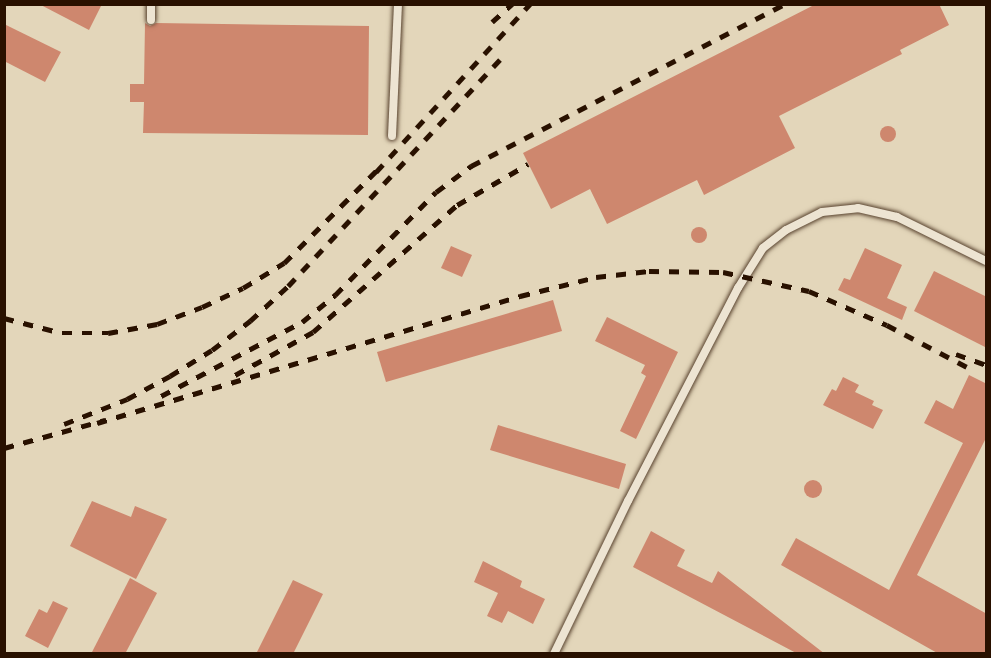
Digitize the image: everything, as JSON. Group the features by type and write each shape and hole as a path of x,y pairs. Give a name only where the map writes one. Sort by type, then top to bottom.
{"lane":[{"path":"151,4 151,20"},
{"path":"392,136 398,4"},
{"path":"554,654 628,501 738,288 764,248 786,230 822,212 838,208 858,208 897,217 987,261"}],"building":[{"path":"39,4 102,4 89,30"},
{"path":"816,4 939,4 949,25 900,50 902,54 779,116 795,148 704,195 697,180 607,224 590,189 551,209 523,153"},
{"path":"145,23 150,26 156,23 369,26 368,135 143,133 144,102 130,102 130,84 144,84"},
{"path":"4,24 61,52 45,82 4,61"},
{"path":"888,126 894,128 896,134 894,140 888,142 882,140 880,134 882,128"},
{"path":"699,227 705,229 707,235 705,241 699,243 693,241 691,235 693,229"},
{"path":"451,246 472,255 462,277 441,268"},
{"path":"865,248 902,265 887,298 907,307 902,320 838,290 844,278 850,280"},
{"path":"934,271 987,297 987,348 914,311"},
{"path":"553,300 562,331 386,382 377,352"},
{"path":"607,317 678,352 636,439 620,431 646,376 641,373 645,365 595,341"},
{"path":"969,375 987,384 987,436 917,575 987,614 987,654 939,654 781,565 796,538 889,590 963,443 924,423 936,400 953,409"},
{"path":"843,377 859,385 855,392 874,401 872,405 883,410 873,429 823,405 832,389 836,391"},
{"path":"498,425 626,464 619,489 490,450"},
{"path":"813,480 819,483 822,489 819,495 813,498 807,495 804,489 807,483"},
{"path":"92,501 131,517 135,506 167,519 136,579 70,546"},
{"path":"651,531 685,550 677,566 712,583 718,571 825,654 798,654 633,567"},
{"path":"483,561 522,581 520,587 545,599 533,624 508,611 502,623 487,616 498,593 474,582"},
{"path":"130,578 157,593 125,654 91,654"},
{"path":"293,580 323,594 293,654 256,654"},
{"path":"53,601 68,608 48,648 25,636 39,609 47,613"}],"railway":[{"path":"492,22 512,4"},
{"path":"376,172 530,4"},
{"path":"161,396 302,322 335,295 436,192 471,166 785,4"},
{"path":"64,424 127,399 170,376 212,350 250,321 288,286 507,52"},
{"path":"235,375 313,332 457,205 528,164"},
{"path":"4,318 62,333 108,333 157,324 202,307 243,288 284,263 382,165"},
{"path":"97,423 520,296 596,277 649,271 723,272 809,291 887,325 967,367"},
{"path":"956,354 986,365"},
{"path":"4,448 105,420"}]}
